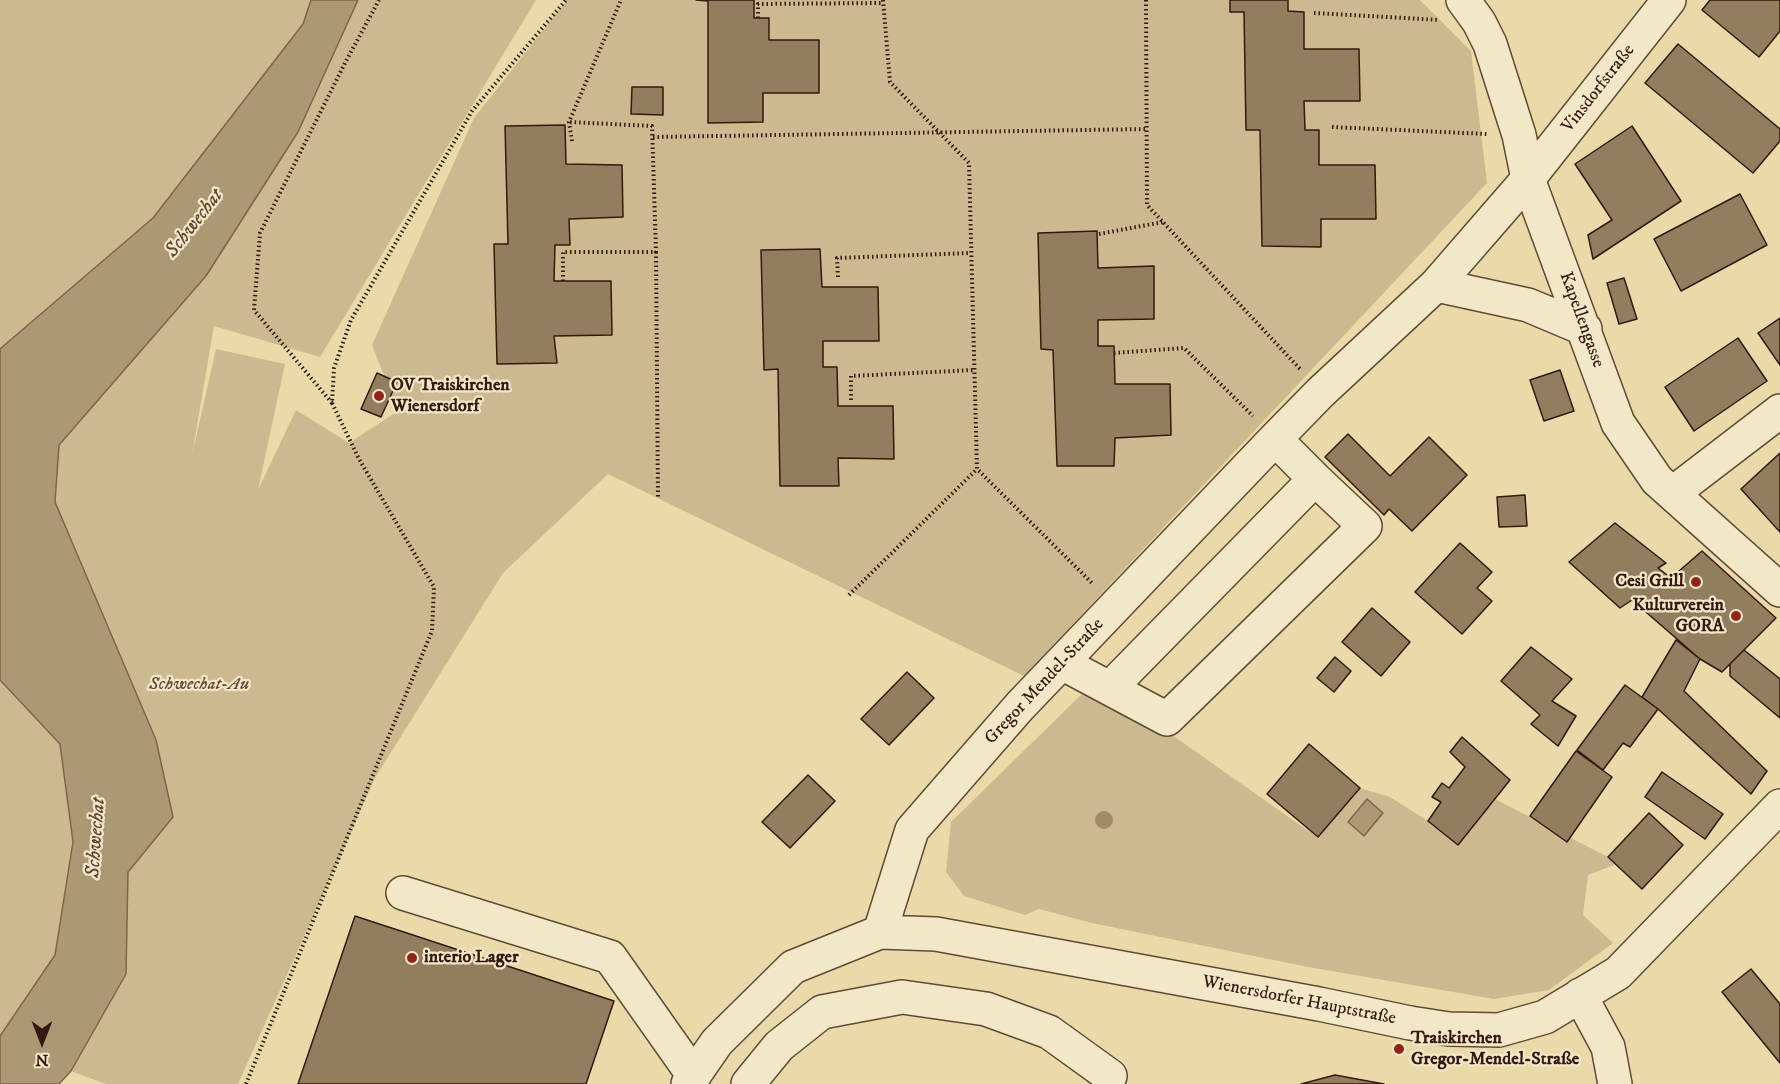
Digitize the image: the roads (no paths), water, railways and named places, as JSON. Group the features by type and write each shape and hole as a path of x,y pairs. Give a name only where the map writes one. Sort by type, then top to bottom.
{"street":[{"name":"Vinsdorfstraße","path":"1528,179 1669,0"},
{"name":"Kapellengasse","path":"1471,11 1491,44 1519,135 1528,179 1618,423 1657,480 1780,590"},
{"name":"Gregor Mendel-Straße","path":"880,932 912,830 1020,706 1321,392 1436,285 1528,179"},
{"path":"1436,285 1528,305 1585,329"},
{"path":"1673,493 1780,411"},
{"path":"1062,663 1167,719 1365,526 1275,439"},
{"path":"1110,688 1315,479"},
{"name":"Wienersdorfer Hauptstraße","path":"880,932 936,934 1319,1004 1410,1023 1449,1029 1499,1030 1545,1017 1618,973 1780,806"},
{"path":"403,893 610,957 691,1080 717,1042 793,967 880,932"},
{"path":"1580,995 1608,1047 1615,1084"},
{"path":"748,1084 779,1046 822,1012 902,997 986,1009 1039,1028 1049,1032 1110,1076"}],"water":[{"name":"Schwechat","path":"311,0 358,0 298,132 206,276 59,445 55,502 156,740 173,817 128,872 126,974 71,1071 59,1084 0,1084 0,1036 55,955 73,842 60,744 0,680 0,349 153,218 303,24"},
{"path":"1367,799 1383,813 1364,836 1348,822"}],"place":[{"name":"OV Traiskirchen Wienersdorf","path":"379,396"},
{"name":"Cesi Grill","path":"1696,582"},
{"name":"Kulturverein GORA","path":"1736,616"},
{"name":"interio Lager","path":"412,958"},
{"name":"Traiskirchen Gregor-Mendel-Straße","path":"1399,1049"}],"park label":[{"name":"Schwechat-Au","path":"199,685"}]}
